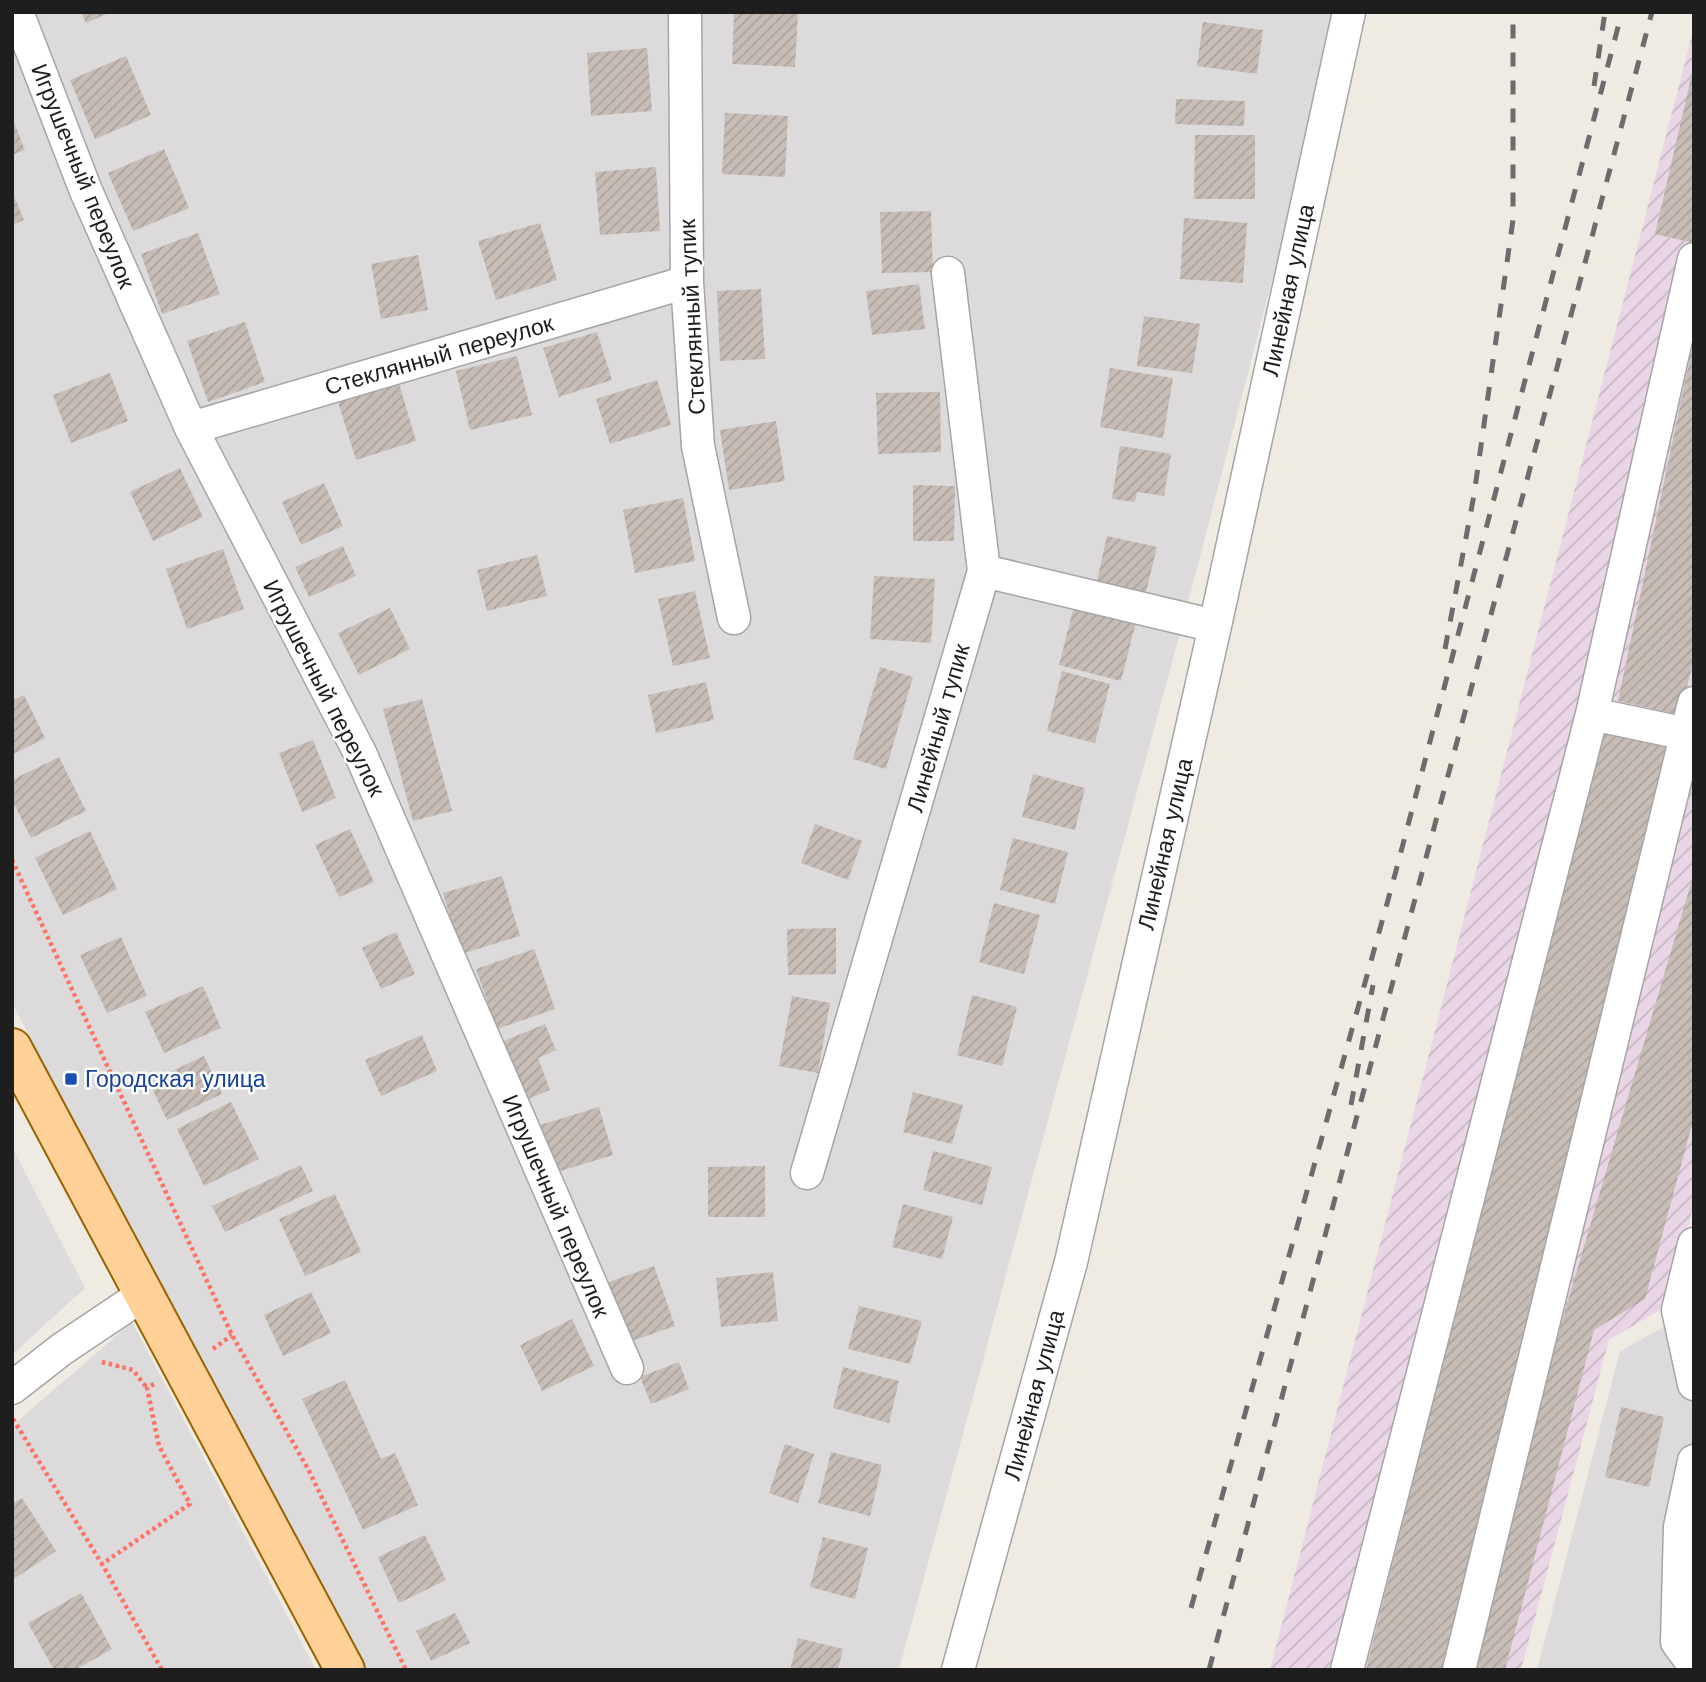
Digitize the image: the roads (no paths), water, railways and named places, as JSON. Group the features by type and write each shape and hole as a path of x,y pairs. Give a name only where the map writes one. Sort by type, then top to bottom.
{"main road":[{"path":"12,1048 345,1670"}],"street":[{"name":"Игрушечный переулок","path":"17,12 86,191 191,428 361,755 627,1367"},
{"name":"Стеклянный тупик","path":"685,12 687,282 698,446 734,618"},
{"name":"Линейная улица","path":"958,1670 1071,1262 1215,626 1349,12"},
{"path":"1347,1670 1592,714 1694,259"},
{"name":"Линейный тупик","path":"807,1172 984,571 948,273"},
{"name":"Стеклянный переулок","path":"191,428 687,282"},
{"path":"984,571 1215,626"},
{"path":"1459,1670 1684,786 1687,734 1694,703"},
{"path":"1592,714 1687,734"},
{"path":"1694,1244 1678,1310 1694,1384"},
{"path":"12,1388 62,1349 144,1294"},
{"path":"1694,1461 1680,1527 1676,1642 1694,1665"}],"railway":[{"path":"1445,649 1474,495 1513,220 1513,12"},
{"path":"1594,86 1605,12"},
{"path":"1191,1608 1393,882 1622,12"},
{"path":"1209,1670 1652,12"},
{"path":"1351,1105 1373,985"}],"place":[{"name":"Городская улица","path":"71,1079"}]}
